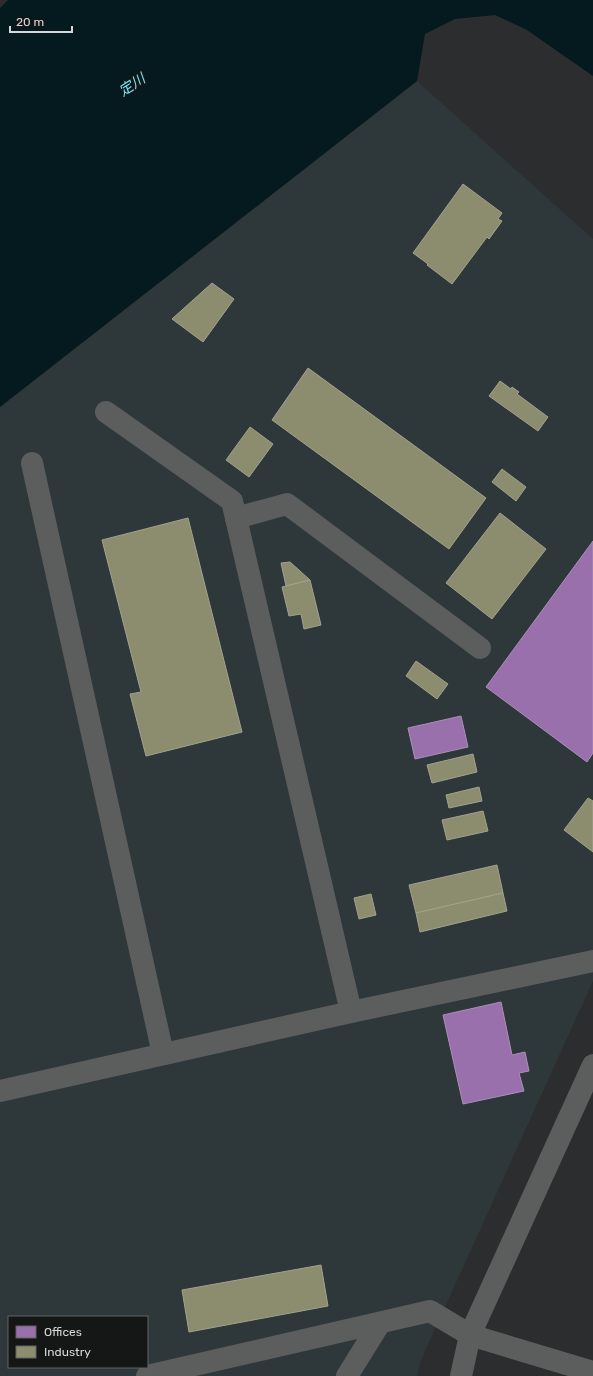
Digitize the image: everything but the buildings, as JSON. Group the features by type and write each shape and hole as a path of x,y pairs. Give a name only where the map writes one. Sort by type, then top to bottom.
{"street":[{"path":"106,412 232,501 351,1012"},
{"path":"32,463 163,1054"},
{"path":"236,518 287,504 480,648"},
{"path":"0,1091 351,1012 593,961"},
{"path":"461,1376 470,1335 593,1065"},
{"path":"147,1376 430,1311 470,1335 593,1372"},
{"path":"347,1376 380,1323"}],"shaded area":[{"path":"417,81 593,239 593,981 421,1360 417,1376 0,1376 0,407"}],"water":[{"name":"定川","path":"8,0 593,0 593,76 527,30 495,15 455,19 425,34 417,81 0,407 0,8"}]}
